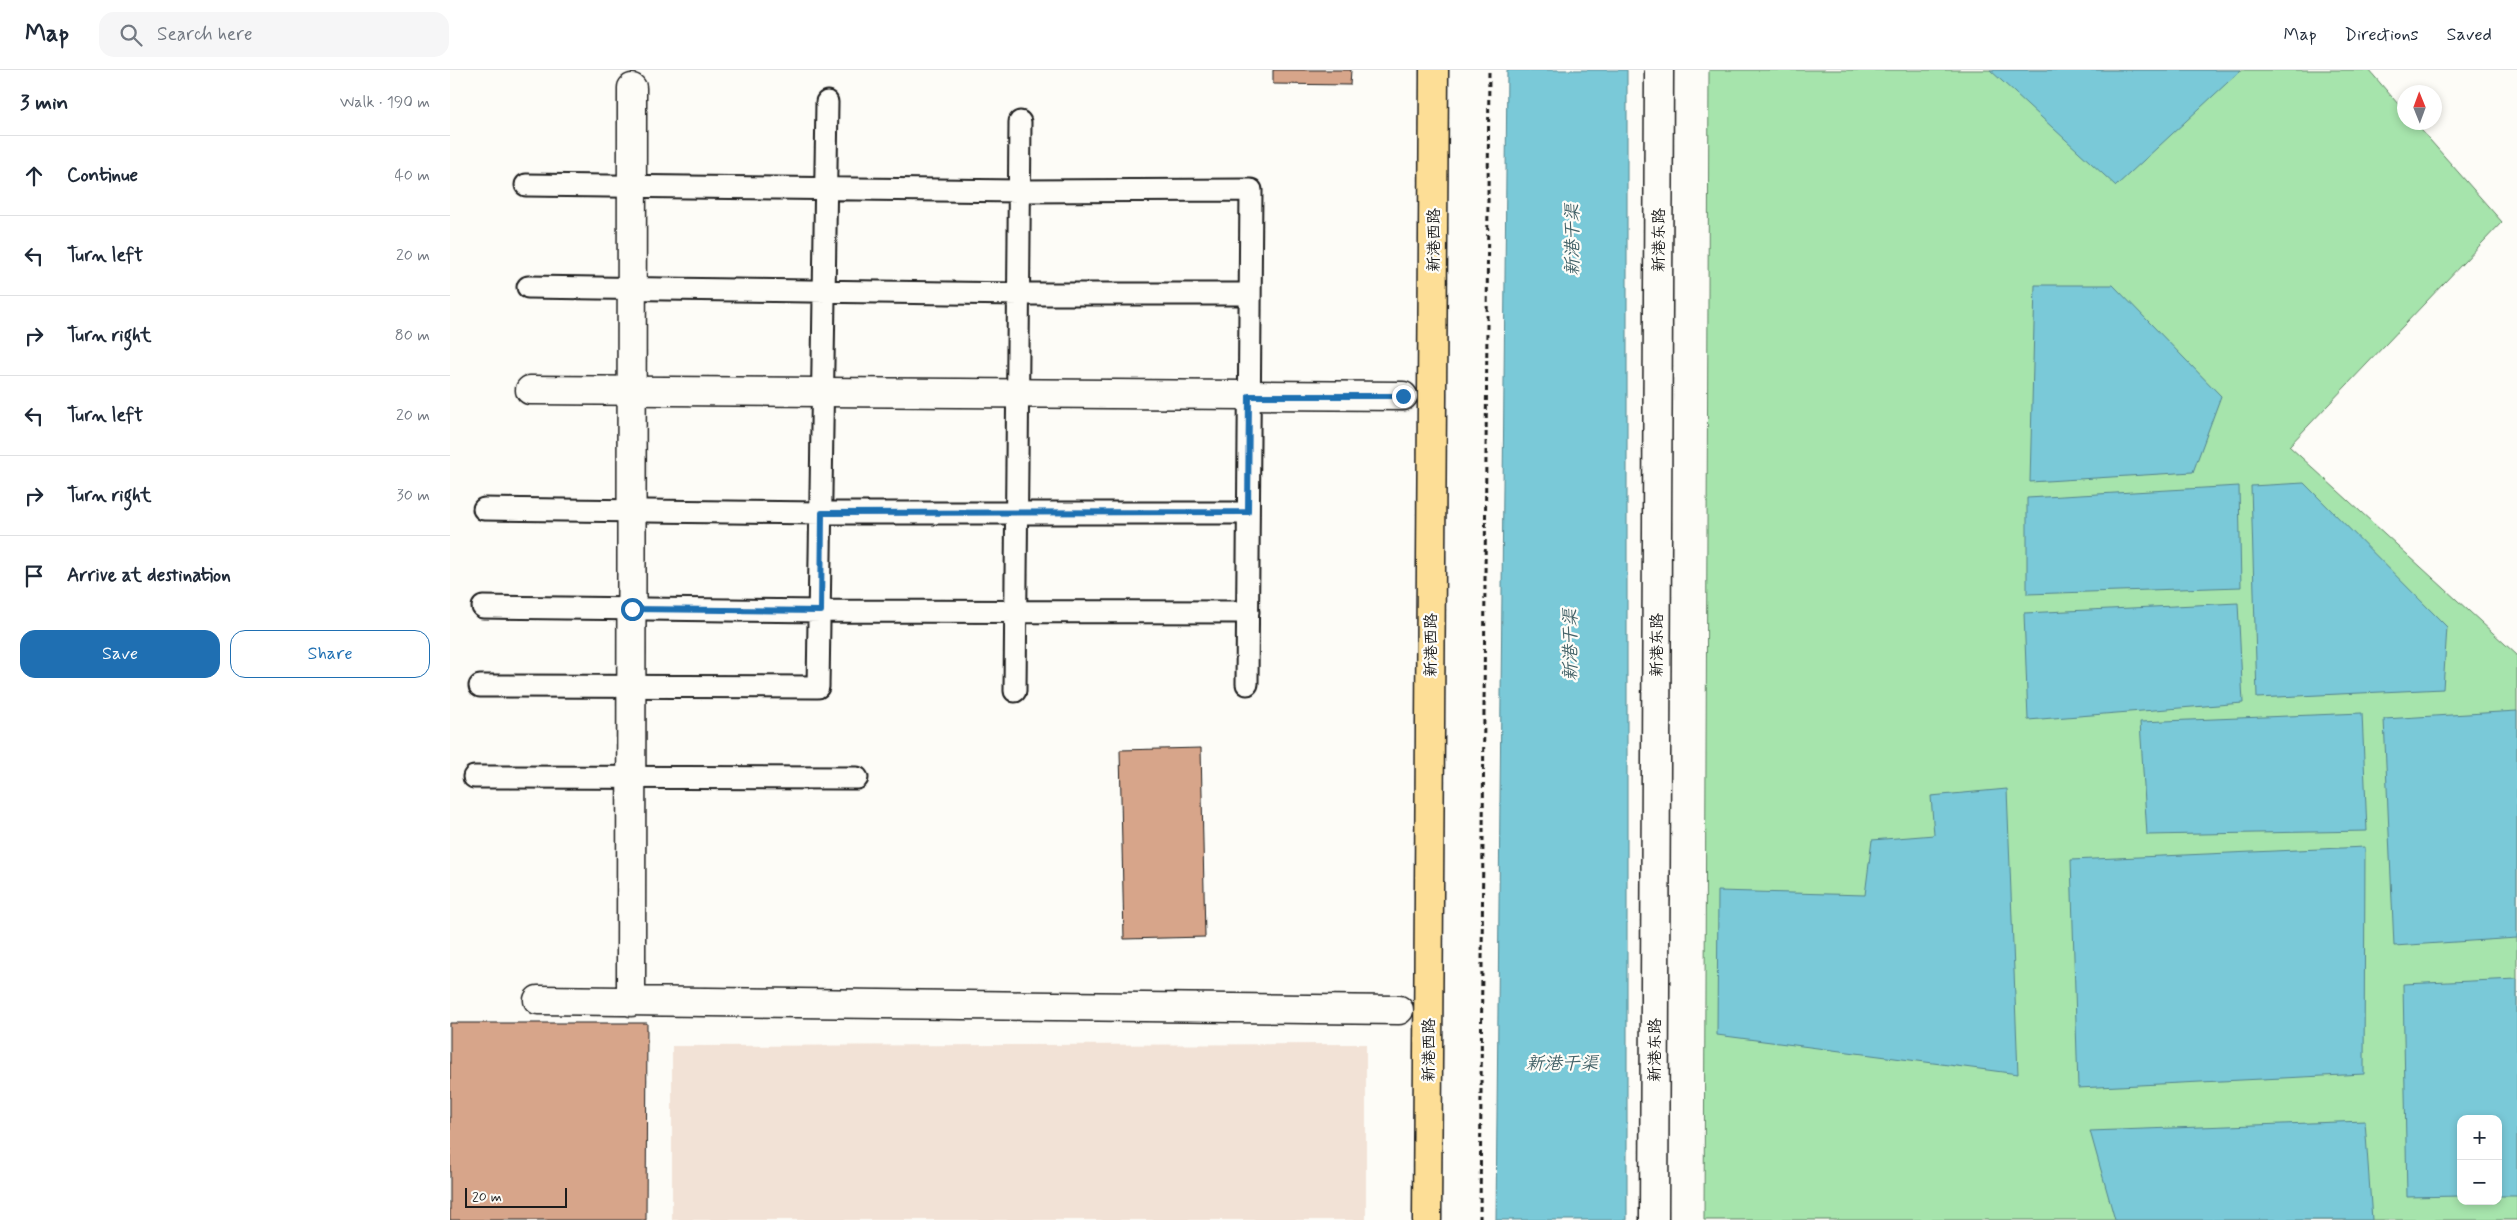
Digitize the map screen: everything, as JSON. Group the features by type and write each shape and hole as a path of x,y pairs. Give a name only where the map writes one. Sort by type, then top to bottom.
{"main road":[{"name":"新港西路","path":"1427,1220 1434,70"}],"street":[{"name":"新港东路","path":"1654,1220 1658,70"},
{"path":"631,1002 632,88"},
{"path":"530,390 1403,396"},
{"path":"538,1000 1399,1010"}],"lane":[{"path":"480,686 630,688 818,687 821,611 827,102"},
{"path":"1015,691 1020,122"},
{"path":"526,185 1019,192 1251,190 1247,684"},
{"path":"528,287 1019,294 1250,294"},
{"path":"484,509 822,513 1248,512"},
{"path":"483,607 821,611 1248,612"},
{"path":"474,777 857,778"}],"path":[{"path":"1480,1220 1489,70"}],"shaded area":[{"path":"1366,1044 1366,1220 672,1220 672,1046"}],"green space":[{"path":"1709,70 2369,70 2397,103 2397,130 2421,130 2502,222 2289,446 2517,655 2517,1220 1704,1220"}],"water":[{"name":"新港干渠","path":"1507,70 1627,70 1627,1220 1496,1220"},
{"path":"1990,70 2241,70 2116,186"},
{"path":"2035,285 2113,285 2221,396 2193,472 2030,482"},
{"path":"2304,483 2447,627 2443,689 2257,698 2251,486"},
{"path":"2239,486 2241,587 2027,594 2027,498"},
{"path":"2238,603 2243,703 2028,720 2024,613"},
{"path":"2517,711 2517,938 2394,946 2384,719"},
{"path":"2362,713 2367,831 2147,835 2140,722"},
{"path":"2007,789 2018,1074 1717,1035 1718,891 1865,895 1872,840 1934,835 1931,796"},
{"path":"2365,847 2364,1074 2078,1088 2071,860"},
{"path":"2517,979 2517,1196 2502,1196 2502,1115 2457,1115 2457,1196 2407,1197 2403,984"},
{"path":"2365,1121 2372,1220 2115,1220 2090,1131"}],"building":[{"path":"1273,70 1351,70 1350,85 1273,84"},
{"path":"1201,748 1205,937 1124,939 1120,750"},
{"path":"450,1023 647,1023 646,1220 450,1220"}],"route":[{"path":"632,609 821,611 822,513 1248,512 1249,396 1403,396"}]}
